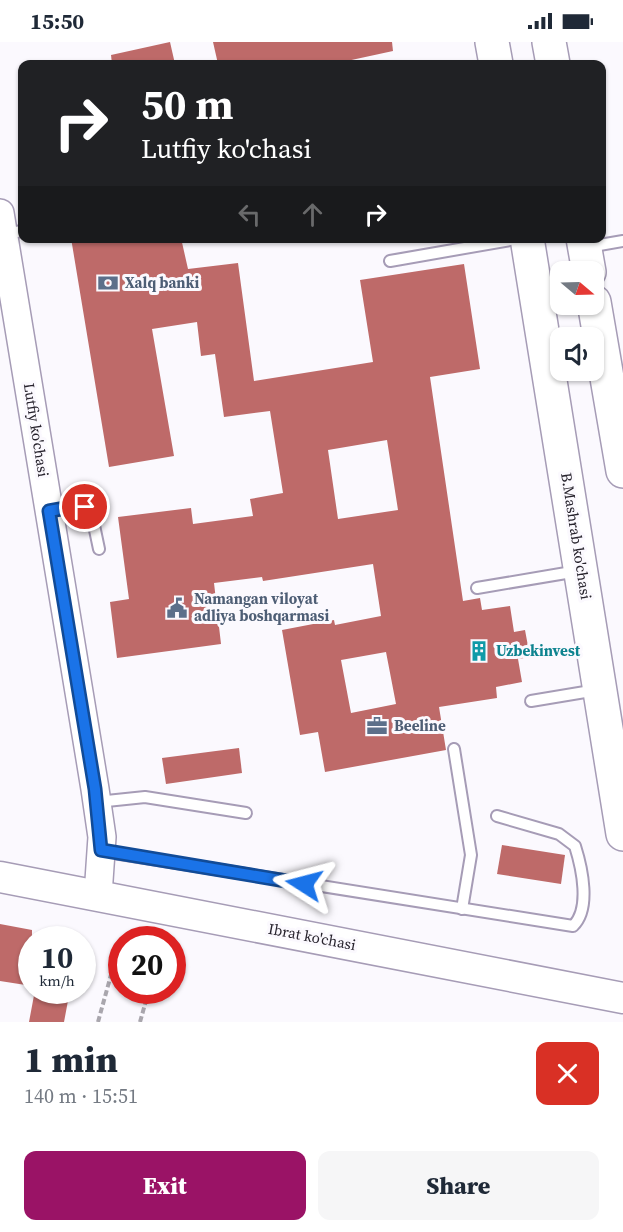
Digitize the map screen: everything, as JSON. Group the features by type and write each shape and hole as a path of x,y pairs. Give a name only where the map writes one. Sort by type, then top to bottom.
{"main road":[{"path":"492,42 495,60"},
{"path":"549,42 552,60"},
{"name":"B.Mashrab ko'chasi","path":"525,243 623,834"},
{"path":"596,315 623,471"},
{"name":"Ibrat ko'chasi","path":"0,877 623,998"}],"street":[{"name":"Lutfiy ko'chasi","path":"9,226 49,511 97,802 101,850 99,895"}],"lane":[{"path":"586,252 623,241"},
{"path":"390,261 495,243"},
{"path":"49,511 77,506 91,511 99,549"},
{"path":"477,588 581,571"},
{"path":"531,701 600,690"},
{"path":"454,749 471,855 462,909"},
{"path":"97,802 145,797 246,813"},
{"path":"101,850 573,926 582,918 585,907 575,846 559,834 497,816"}],"path":[{"path":"98,1022 108,986"},
{"path":"140,1022 145,1004"}],"building":[{"path":"170,42 174,60 112,60 111,55"},
{"path":"213,42 392,42 393,51 351,60 217,60"},
{"path":"72,243 182,243 188,269 238,263 254,381 373,362 360,280 464,264 480,369 430,377 463,601 480,598 482,610 510,606 514,632 525,630 530,657 518,659 522,682 496,687 497,698 439,707 446,750 325,772 318,732 300,735 282,630 334,620 335,625 381,616 373,564 263,581 262,577 214,583 221,644 117,658 110,602 129,599 118,517 191,508 193,524 253,516 250,499 283,493 270,411 224,417 215,354 201,356 197,322 152,329 174,456 109,467","holes":["387,440 398,510 338,519 328,450","386,652 396,704 351,713 341,660"]},
{"path":"239,748 242,773 166,784 162,758"},
{"path":"502,845 565,855 561,884 497,874"},
{"path":"0,924 18,927 18,984 0,981"},
{"path":"32,1004 67,1004 64,1022 29,1022"}],"place":[{"name":"Xalq banki","path":"108,283"},
{"name":"Namangan viloyat adliya boshqarmasi","path":"177,608"},
{"name":"Uzbekinvest","path":"479,651"},
{"name":"Beeline","path":"377,726"}],"route":[{"path":"85,507 77,506 49,511 95,789 102,837 101,850 304,884"}]}
